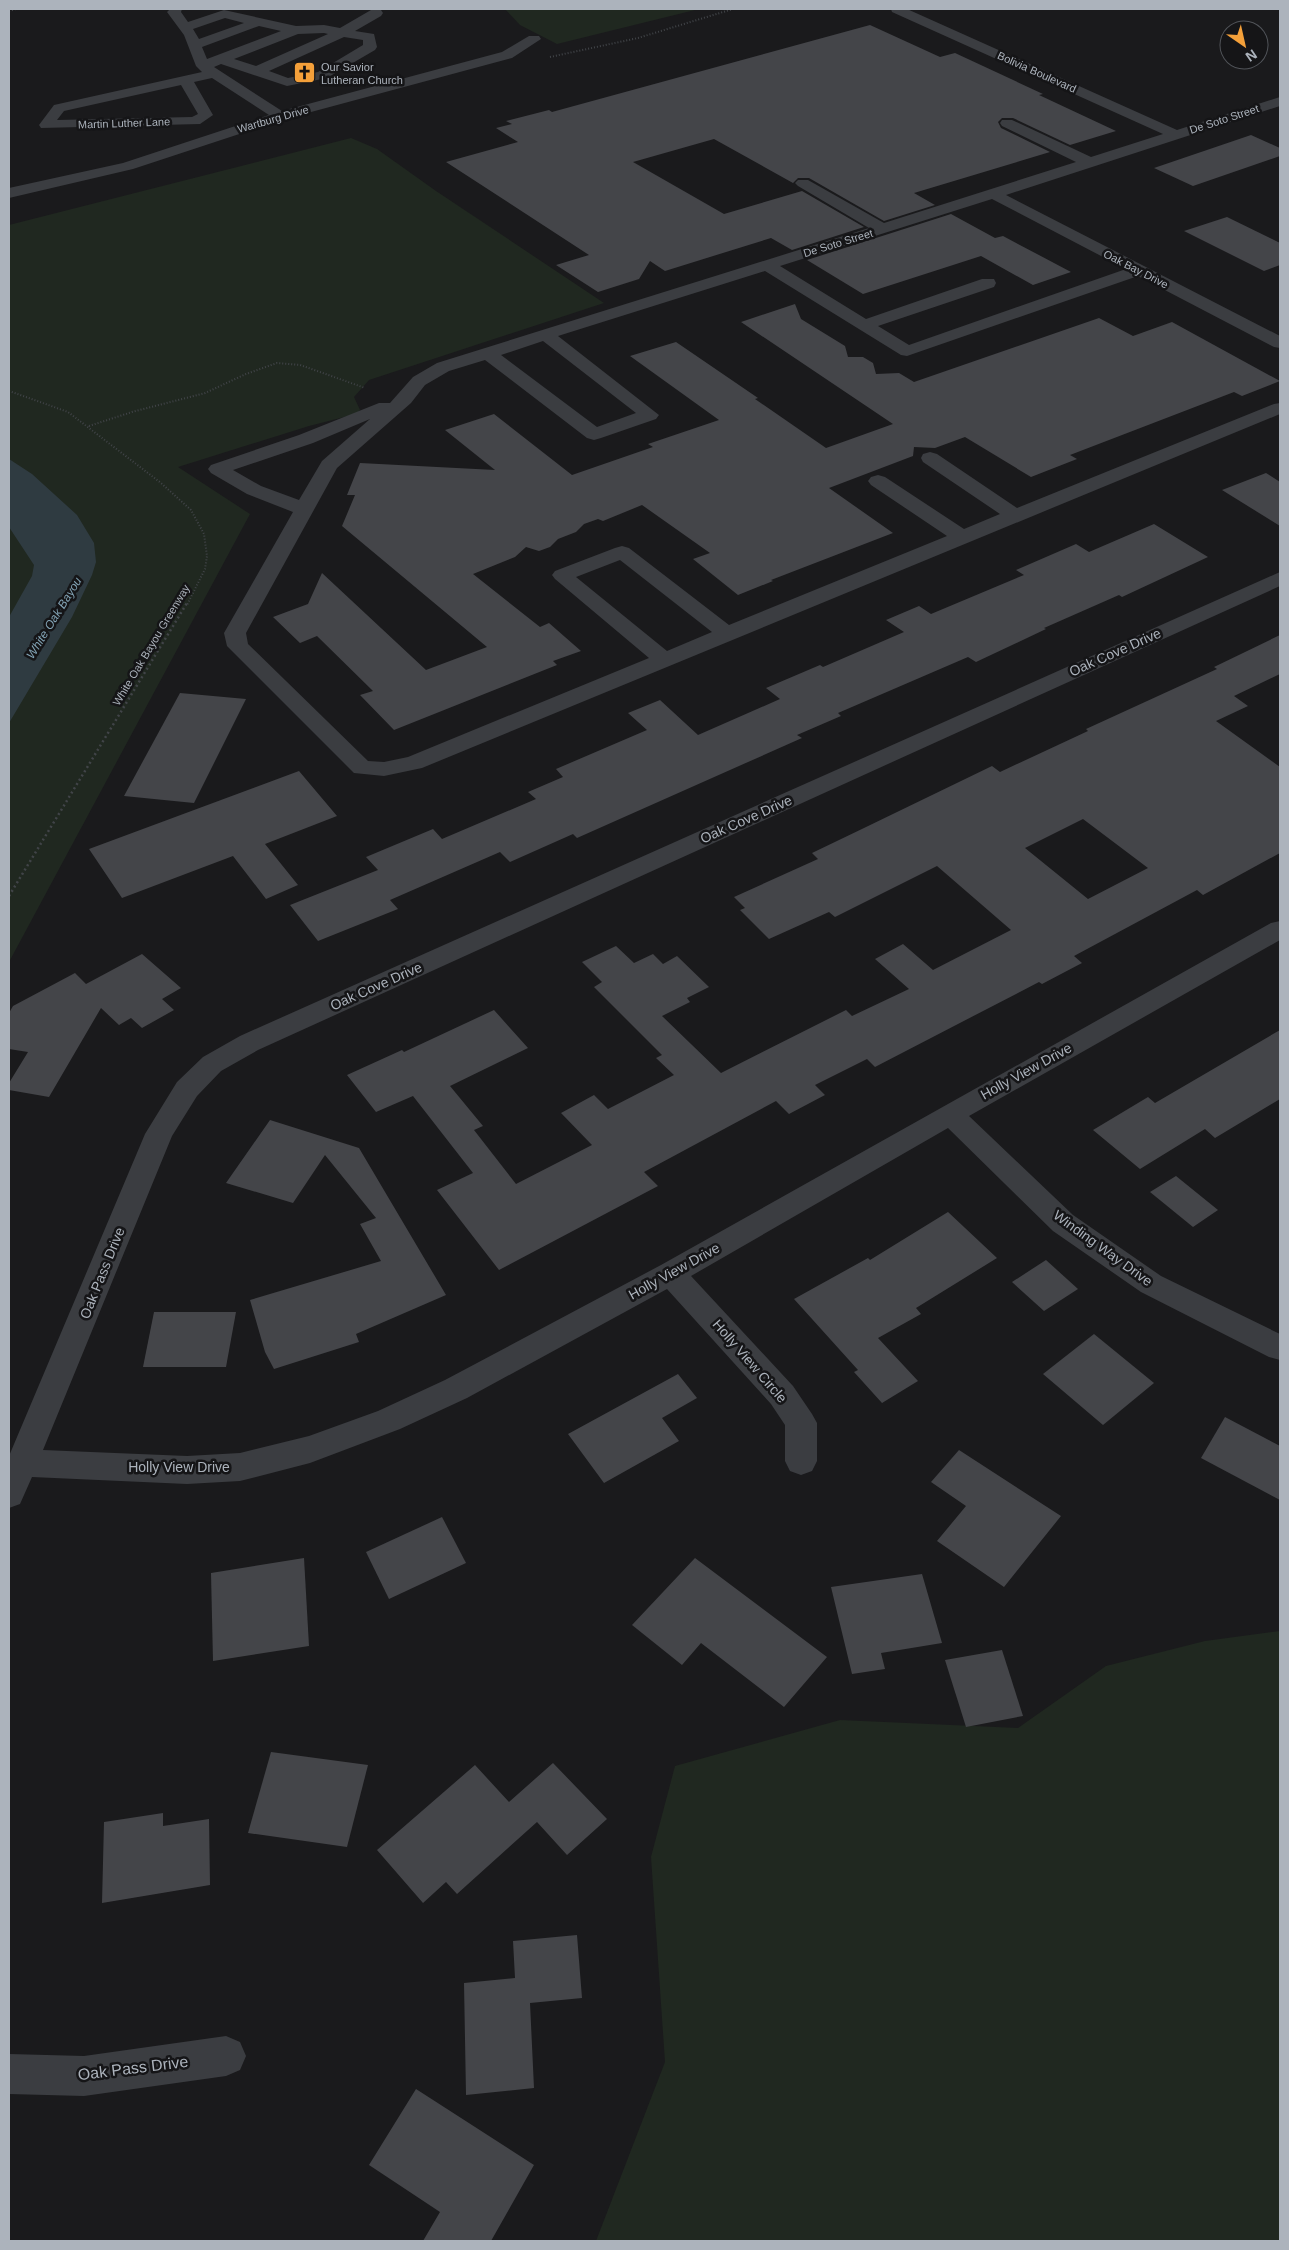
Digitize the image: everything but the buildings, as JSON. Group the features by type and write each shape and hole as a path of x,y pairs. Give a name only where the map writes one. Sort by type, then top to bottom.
{"street":[{"path":"176,9 174,12 185,26 208,70 280,116"},
{"name":"Bolivia Boulevard","path":"898,9 1177,134"},
{"path":"257,72 343,32 376,13"},
{"name":"Martin Luther Lane","path":"185,26 224,14 296,30 324,29 369,37 370,47 322,75 287,82 220,59"},
{"path":"195,45 258,22"},
{"name":"Martin Luther Lane","path":"178,103 198,102 206,115 195,121 46,125 59,108 185,79 208,70 220,59 296,30"},
{"name":"Wartburg Drive","path":"9,193 128,166 280,116 507,55 534,40"},
{"path":"185,79 198,102"},
{"name":"De Soto Street","path":"663,660 414,763 384,769 362,768 238,646 235,633 329,465 406,399 419,381 443,367 883,229 1280,101"},
{"name":"Martin Luther Lane","path":"59,108 138,105"},
{"path":"1007,122 1090,163"},
{"path":"803,184 883,229"},
{"name":"Oak Bay Drive","path":"992,194 1280,343"},
{"path":"766,265 907,351 1140,270"},
{"path":"865,325 988,283"},
{"path":"486,352 594,434 650,415 544,334"},
{"path":"304,509 254,490 218,469 306,438 406,399"},
{"path":"726,633 622,552 562,575 663,660 962,536 1280,408"},
{"path":"930,458 1014,515"},
{"path":"878,480 962,536"},
{"name":"Oak Cove Drive","path":"212,1064 249,1043 1280,578"},
{"name":"Holly View Drive","path":"23,1463 187,1470 240,1467 310,1449 389,1420 456,1389 671,1273 1280,929"},
{"name":"Oak Pass Drive","path":"9,1494 159,1134 188,1088 212,1064"},
{"name":"Winding Way Drive","path":"950,1114 1063,1223 1151,1284 1280,1348"},
{"name":"Holly View Circle","path":"671,1273 782,1395 801,1423 801,1461"},
{"name":"Oak Pass Drive","path":"9,2074 84,2076 226,2056"}],"path":[{"path":"9,11 16,9"},
{"path":"88,426 132,412 205,393 246,374 277,363 300,364 331,377 406,399"},
{"name":"White Oak Bayou Greenway","path":"9,391 68,412 161,483 191,510 204,534 207,556 205,569 195,591 9,896"}],"shaded area":[{"path":"505,9 699,9 557,44 520,25"},
{"path":"351,138 377,149 436,191 604,303 369,380 354,397 360,410 356,414 309,426 178,467 250,514 9,962 9,225"},
{"path":"1280,1631 1280,2241 596,2241 665,2062 651,1857 675,1766 840,1720 1018,1728 1106,1666 1205,1641"}],"water":[{"name":"White Oak Bayou","path":"9,459 32,474 77,515 94,543 96,562 92,575 72,617 9,723 9,617 32,576 34,565 9,527"}],"place":[{"name":"Our Savior Lutheran Church","path":"305,73"}]}
